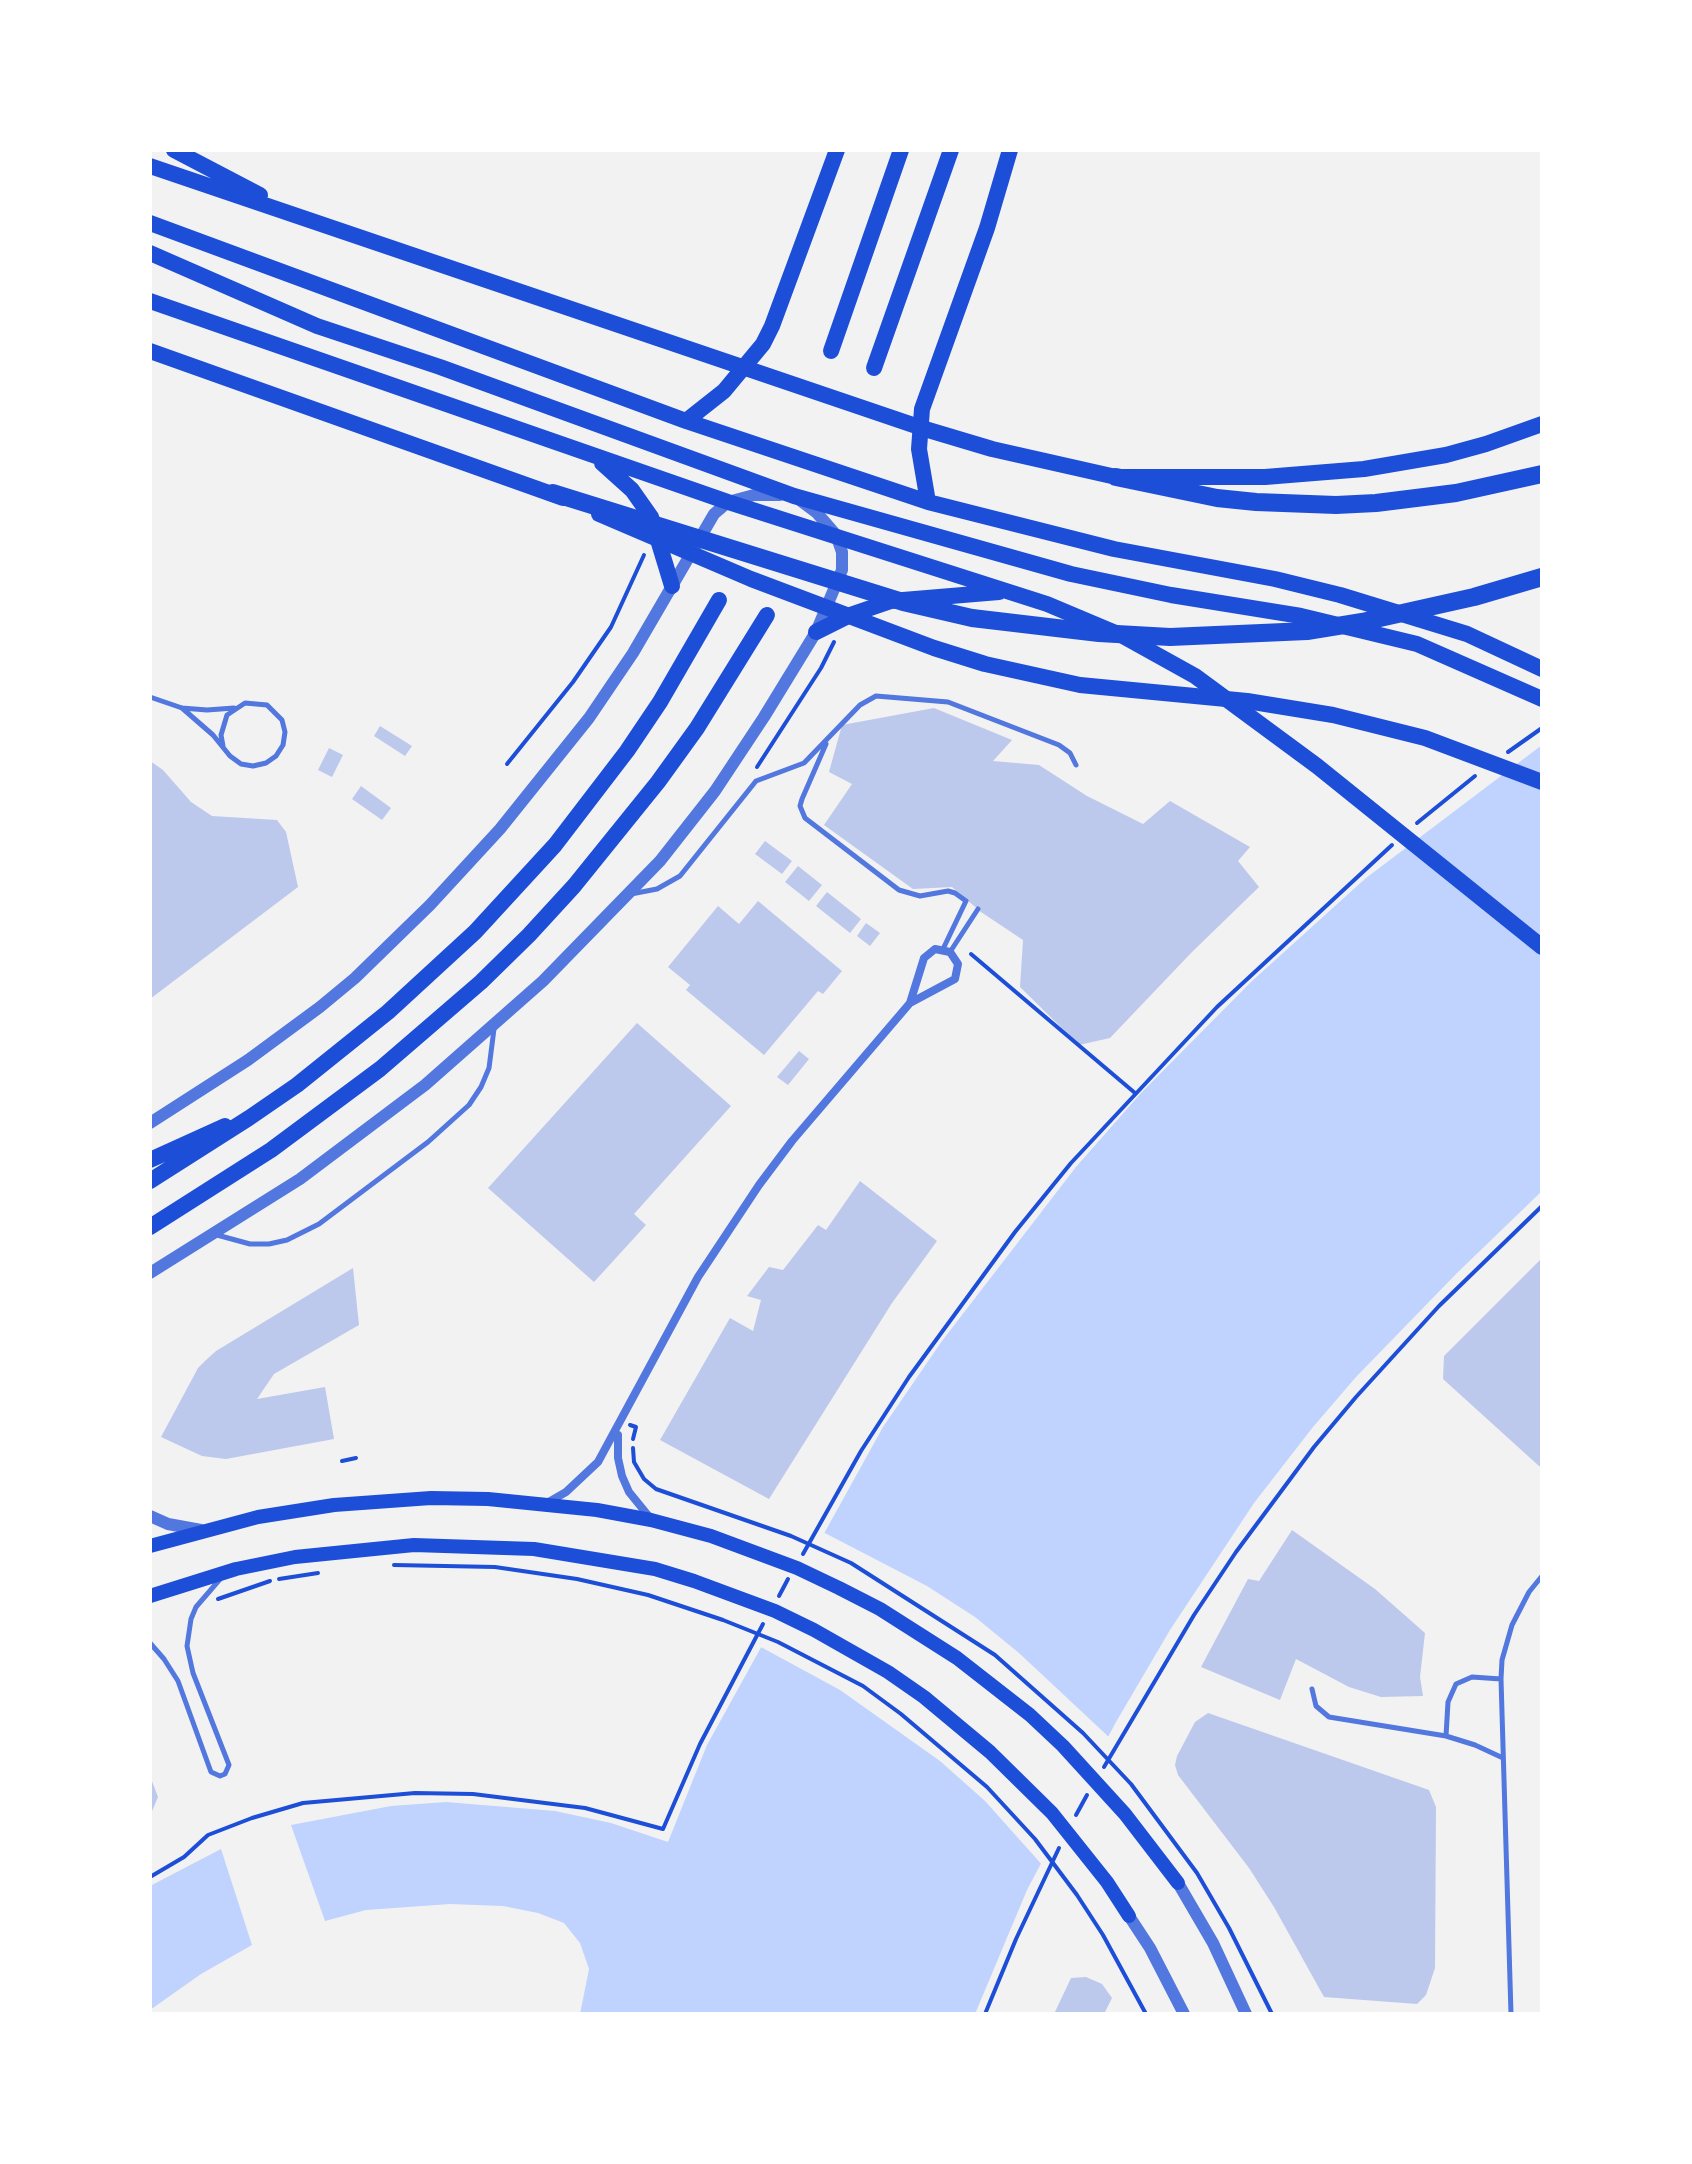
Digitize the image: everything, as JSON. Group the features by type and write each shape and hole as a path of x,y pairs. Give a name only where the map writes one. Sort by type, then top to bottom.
{"highway":[{"path":"1116,477 1217,498 1336,505 1456,493 1542,474"},
{"path":"553,493 903,602 972,618 1099,633 1170,637 1307,631 1460,601 1542,577"}],"main road":[{"path":"174,150 285,211"},
{"path":"686,421 724,391 763,344 837,150"},
{"path":"831,351 901,150"},
{"path":"874,368 951,150"},
{"path":"928,502 919,449 922,409 987,228 1010,150"},
{"path":"150,166 912,425 992,449 1116,477 1265,477 1364,469 1446,455 1542,424"},
{"path":"150,223 686,421 928,502 1114,549 1275,579 1404,613 1467,634 1542,669"},
{"path":"150,253 305,321 794,496 1071,574 1171,595 1301,616 1417,644 1542,699"},
{"path":"150,301 595,457 1009,591 1086,619 1195,676 1317,766 1542,947"},
{"path":"150,351 553,493 751,579 985,664 1095,687 1247,701 1333,715 1425,738 1542,782"},
{"path":"595,457 632,490 651,517 672,586"},
{"path":"868,546 863,543 860,531 865,521 876,518"},
{"path":"816,632 850,615 891,601 1009,591"},
{"path":"150,1181 249,1118 343,1050 464,942 516,889 592,799 627,751 668,689 719,600"},
{"path":"150,1227 271,1150 369,1077 431,1026 519,944 574,886 658,782 705,716 767,615"},
{"path":"150,1160 205,1133 249,1118"},
{"path":"150,1546 201,1530 272,1514 373,1501 445,1498 546,1503 651,1520 711,1536 797,1568 880,1609 957,1658 1018,1705 1063,1746 1125,1814 1178,1883"},
{"path":"150,1596 236,1569 354,1549 459,1545 534,1549 655,1569 775,1611 852,1650 924,1697 990,1752 1052,1813 1107,1882 1129,1916"}],"street":[{"path":"150,1123 248,1060 320,1007 355,978 430,905 500,829 566,749 626,664 708,521 728,502 754,495 794,496 817,513 836,535 842,552 842,570 816,632 715,791 630,894 494,1026 425,1085 300,1179 150,1273"},
{"path":"546,1503 583,1478 598,1462 670,1325 736,1219 792,1141 910,1003 955,979 958,964 947,951 935,949 924,958 910,1003"},
{"path":"150,1116 173,1109"},
{"path":"620,1423 617,1441 622,1476 634,1500 651,1520"},
{"path":"150,1516 168,1524 201,1530"},
{"path":"1178,1883 1213,1943 1246,2014"},
{"path":"1129,1916 1156,1958 1184,2014"}],"lane":[{"path":"630,894 657,889 680,876 756,781 795,769 868,699 884,695 948,702 1063,747 1076,765"},
{"path":"150,697 182,708 207,710 256,702 276,711 282,720 285,732 283,745 276,756 266,763 253,766 241,764 182,708"},
{"path":"223,746 222,725 235,707"},
{"path":"828,740 802,799 800,806 805,818 899,890 920,896 948,891 966,900 947,951"},
{"path":"947,951 978,909"},
{"path":"216,1234 250,1244 287,1240 319,1224 380,1179 469,1105 489,1068 494,1047 494,1026"},
{"path":"150,1643 178,1681 211,1772 220,1776 225,1774 229,1765 189,1660 188,1633 196,1607 214,1585 236,1569"},
{"path":"1510,2012 1502,1660 1512,1625 1529,1592 1542,1576"},
{"path":"1446,1736 1448,1702 1456,1684 1472,1677 1501,1679"},
{"path":"1312,1689 1316,1706 1329,1717 1446,1736 1503,1758"}],"path":[{"path":"507,764 573,682 611,627 649,543"},
{"path":"1504,755 1542,728"},
{"path":"1410,829 1480,773"},
{"path":"798,1562 861,1451 961,1303 1071,1163 1217,1007 1399,839"},
{"path":"971,954 1135,1093"},
{"path":"1100,1773 1202,1602 1314,1447 1429,1316 1542,1206"},
{"path":"620,1423 636,1427 634,1462 644,1479 656,1489 674,1496"},
{"path":"342,1461 356,1458"},
{"path":"389,1565 495,1567 577,1579 648,1595 778,1642 863,1686 987,1787 1043,1850 1103,1935 1146,2014"},
{"path":"196,1607 272,1580 330,1572"},
{"path":"774,1604 790,1576"},
{"path":"150,1877 184,1857 208,1835 303,1803 415,1793 473,1794 585,1808 663,1829 700,1744 766,1618"},
{"path":"1070,1826 1093,1786"},
{"path":"985,2014 1016,1939 1064,1840"},
{"path":"1197,1873 1229,1928 1272,2014"}],"water":[{"path":"1542,745 1542,1191 1356,1377 1254,1503 1170,1630 1116,1722 1027,1890 975,2014 580,2014 589,1969 580,1943 564,1923 538,1913 503,1906 450,1904 366,1910 325,1921 291,1825 391,1806 446,1802 555,1811 611,1823 668,1842 707,1745 883,1427 942,1341 1076,1167 1141,1093 1252,981 1366,878"},
{"path":"221,1849 252,1945 201,1974 150,2010 150,1886"}],"pier":[{"path":"821,1531 927,1586 975,1617 1019,1653 1111,1739 1044,1867 985,1801 940,1761 840,1690 759,1646"}],"building":[{"path":"934,708 1012,740 993,761 1039,765 1087,796 1143,824 1170,801 1250,847 1238,861 1259,887 1110,1038 1079,1045 1020,987 1023,940 981,912 952,887 913,889 824,825 852,784 829,772 842,725"},
{"path":"380,726 412,746 405,756 374,736"},
{"path":"329,748 343,755 332,777 318,770"},
{"path":"150,761 163,770 191,802 212,816 277,820 286,832 298,887 150,999"},
{"path":"361,786 391,808 382,820 352,799"},
{"path":"765,841 792,861 782,874 755,854"},
{"path":"798,866 822,885 809,901 785,882"},
{"path":"827,892 861,919 850,933 816,906"},
{"path":"758,901 842,971 823,994 818,991 764,1055 686,990 690,985 668,967 718,906 739,924"},
{"path":"866,923 880,933 870,946 857,936"},
{"path":"637,1023 731,1106 634,1214 646,1225 594,1282 488,1188"},
{"path":"799,1051 809,1059 788,1085 777,1077"},
{"path":"860,1181 937,1241 892,1303 769,1499 660,1440 730,1318 753,1331 761,1300 747,1296 769,1267 783,1270 818,1225 826,1230"},
{"path":"1542,1258 1542,1466 1539,1466 1443,1379 1444,1356"},
{"path":"353,1268 359,1325 274,1374 257,1399 325,1387 334,1439 226,1459 202,1456 161,1437 198,1368 216,1351"},
{"path":"1292,1530 1375,1589 1425,1633 1420,1677 1423,1696 1381,1697 1349,1687 1296,1659 1280,1700 1201,1667 1248,1579 1259,1581"},
{"path":"1208,1713 1429,1790 1436,1807 1435,1968 1426,1995 1417,2004 1324,1997 1249,1868 1178,1775 1175,1765 1177,1756 1195,1722"},
{"path":"150,1776 158,1797 150,1816"},
{"path":"1086,1977 1102,1984 1112,1998 1104,2014 1054,2014 1071,1978"}]}
